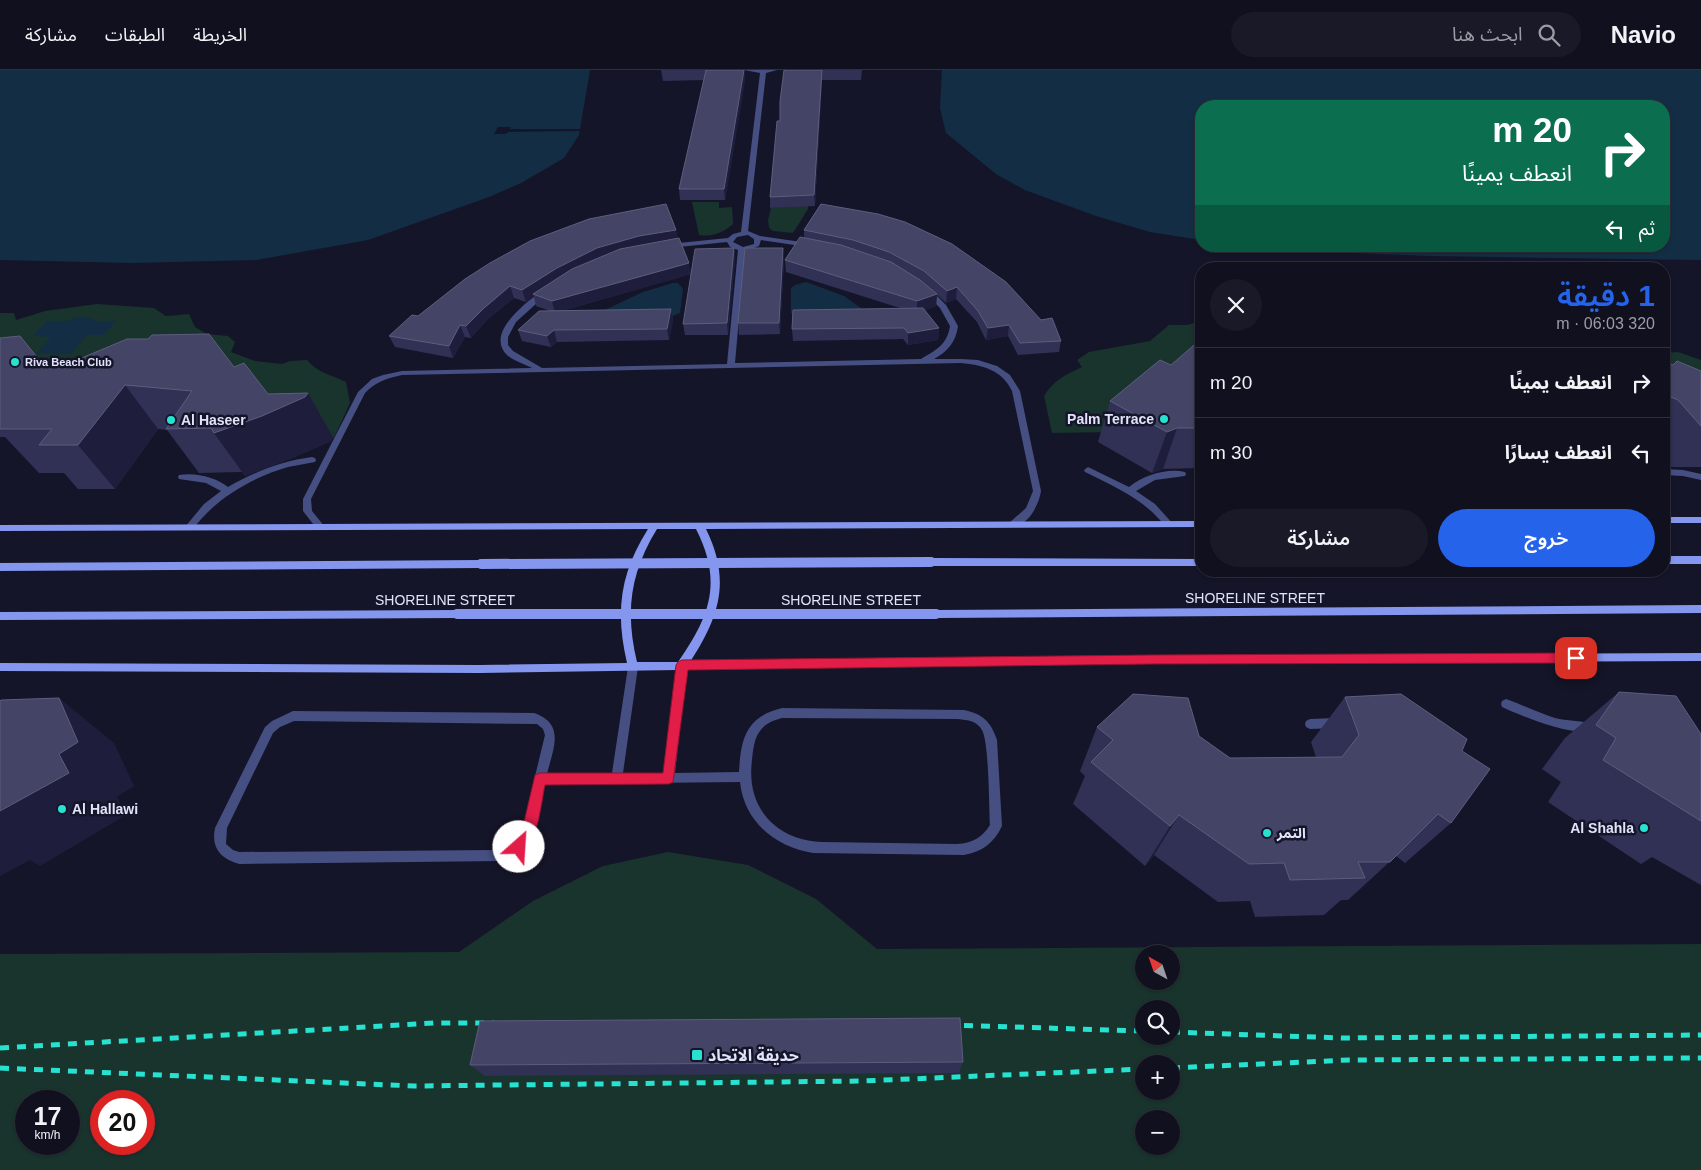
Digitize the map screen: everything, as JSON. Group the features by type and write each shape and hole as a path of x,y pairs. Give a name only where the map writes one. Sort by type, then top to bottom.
{"street":[{"path":"747,70 763,72 774,70"},
{"path":"744,233 763,72"},
{"path":"659,247 730,240 735,235 744,233 754,234 758,238 816,246"},
{"path":"730,240 732,246 742,249 757,245 758,238"},
{"path":"731,364 742,249"},
{"path":"918,284 943,307 954,326 952,338 944,348 922,361"},
{"path":"540,369 509,352 504,344 503,336 514,320 549,290"},
{"path":"320,527 307,512 306,502 359,396 370,384 382,377 402,373 922,361 983,363 1002,371 1014,384 1037,491 1031,510 1013,524"},
{"path":"190,528 205,508 228,492 280,466 312,460"},
{"path":"1088,470 1130,491 1156,509 1168,524"},
{"path":"1670,473 1701,477"},
{"path":"1130,491 1138,483 1150,477 1182,474"},
{"path":"182,477 214,481 228,492"},
{"path":"1670,520 1701,520"},
{"path":"0,528 1195,524"},
{"path":"617,779 633,667 624,624 627,589 635,562 645,540 655,525"},
{"path":"669,778 682,665 700,641 707,624 716,590 716,566 707,538 699,525"},
{"path":"1670,560 1701,560"},
{"path":"0,567 931,562 1195,563"},
{"name":"SHORELINE STREET","path":"0,616 936,614 1701,609"},
{"path":"0,667 480,669 1270,658 1701,658"},
{"path":"1506,704 1546,721 1567,726 1588,727"},
{"path":"772,715 971,715 981,720 989,729 996,826 982,844 970,849 822,847 798,844 776,833 759,818 748,798 745,778 748,740 751,732 763,719 772,715"},
{"path":"293,716 534,718 546,723 550,735 540,779 525,840 519,847 504,855 239,858 228,855 221,848 218,839 220,828 265,737 276,724 293,716"},
{"path":"1310,724 1323,725 1345,720"},
{"path":"540,779 745,778"}],"green space":[{"path":"692,202 719,202 719,208 732,207 733,224 717,234 699,235"},
{"path":"808,204 808,209 793,233 773,231 769,228 768,220 771,208"},
{"path":"97,304 154,308 166,316 189,314 195,327 207,334 228,336 235,342 231,352 255,361 282,364 290,361 307,360 320,370 346,382 350,403 334,438 0,392 0,313 14,313 16,320 45,311"},
{"path":"1195,323 1195,383 1111,432 1052,433 1044,396 1060,378 1082,367 1077,360 1089,352 1150,341 1169,325 1187,325"},
{"path":"1678,352 1701,360 1701,428 1670,414 1670,353"},
{"path":"668,852 748,865 816,899 877,949 1135,947 1135,990 1180,990 1180,947 1701,944 1701,1170 0,1170 0,954 459,952 533,901 603,866"}],"water":[{"path":"0,70 590,70 579,135 564,158 521,183 489,197 368,240 256,260 133,263 0,260"},
{"path":"942,70 1701,70 1701,260 1431,256 1340,252 1670,252 1670,100 1195,100 1195,239 1150,232 1096,216 1025,190 996,174 946,133 940,108"},
{"path":"806,282 844,296 865,311 796,316 791,313 791,288"},
{"path":"678,283 683,289 680,313 670,317 605,312 607,309 643,292"},
{"path":"79,317 90,318 96,321 116,321 104,335 87,335 71,354 36,354 51,337 33,336 47,321 66,321"}],"pier":[{"path":"498,127 511,127 510,129 583,129 582,131 508,132 506,134 494,134"}],"building":[{"path":"706,70 744,70 724,189 679,189"},
{"path":"784,70 822,70 814,195 770,197 777,121 780,121 780,101"},
{"path":"666,204 676,230 639,236 597,248 557,268 522,290 510,286 466,326 460,325 449,346 389,336 412,315 418,316 465,279 530,241 589,219"},
{"path":"821,204 878,214 905,222 952,244 1006,282 1041,320 1052,318 1061,341 1020,343 1009,325 988,328 978,311 957,287 947,291 924,271 889,252 853,240 804,230"},
{"path":"800,237 841,245 891,262 920,280 937,294 917,301 785,260"},
{"path":"679,238 689,263 552,301 533,294 572,269 620,249"},
{"path":"734,248 727,323 683,324 695,249"},
{"path":"745,248 783,248 779,323 738,323"},
{"path":"923,308 939,328 908,333 904,328 792,329 793,310"},
{"path":"671,309 667,329 554,330 547,336 518,330 539,311"},
{"path":"209,334 234,367 244,363 268,394 308,393 305,397 262,416 214,433 211,428 166,429 192,391 125,385 78,445 39,445 52,429 0,429 0,338 20,336 45,367 61,360 65,365 127,339 148,339 152,335"},
{"path":"1195,344 1195,428 1177,428 1167,432 1110,401 1160,360 1171,365"},
{"path":"1677,361 1701,371 1701,426 1678,400 1670,397 1670,364 1673,365"},
{"path":"1619,692 1676,696 1701,734 1701,821 1603,760 1616,738 1596,725"},
{"path":"1133,694 1188,698 1199,736 1230,758 1342,757 1359,735 1345,697 1401,694 1467,739 1462,751 1490,769 1451,823 1438,814 1390,862 1358,862 1365,878 1290,880 1284,863 1249,864 1179,815 1170,826 1091,762 1113,740 1097,727"},
{"path":"59,698 78,742 59,754 69,773 0,811 0,701"},
{"path":"960,1018 963,1062 470,1065 480,1021"}],"railway":[{"path":"0,1048 434,1023 494,1023"},
{"path":"947,1025 1135,1031"},
{"path":"1180,1032 1342,1038 1701,1035"},
{"path":"1180,1068 1349,1060 1701,1058"},
{"path":"0,1068 414,1086 862,1081 1135,1069"}],"place":[{"name":"Riva Beach Club","path":"15,362"},
{"name":"Palm Terrace","path":"1164,419"},
{"name":"Al Haseer","path":"171,420"},
{"name":"Al Hallawi","path":"62,809"},
{"name":"Al Shahla","path":"1644,828"},
{"name":"التمر","path":"1267,833"},
{"name":"حديقة الاتحاد","path":"697,1055"}],"route":[{"path":"519,847 528,833 540,779 669,778 682,665 1152,659 1576,658"}]}
